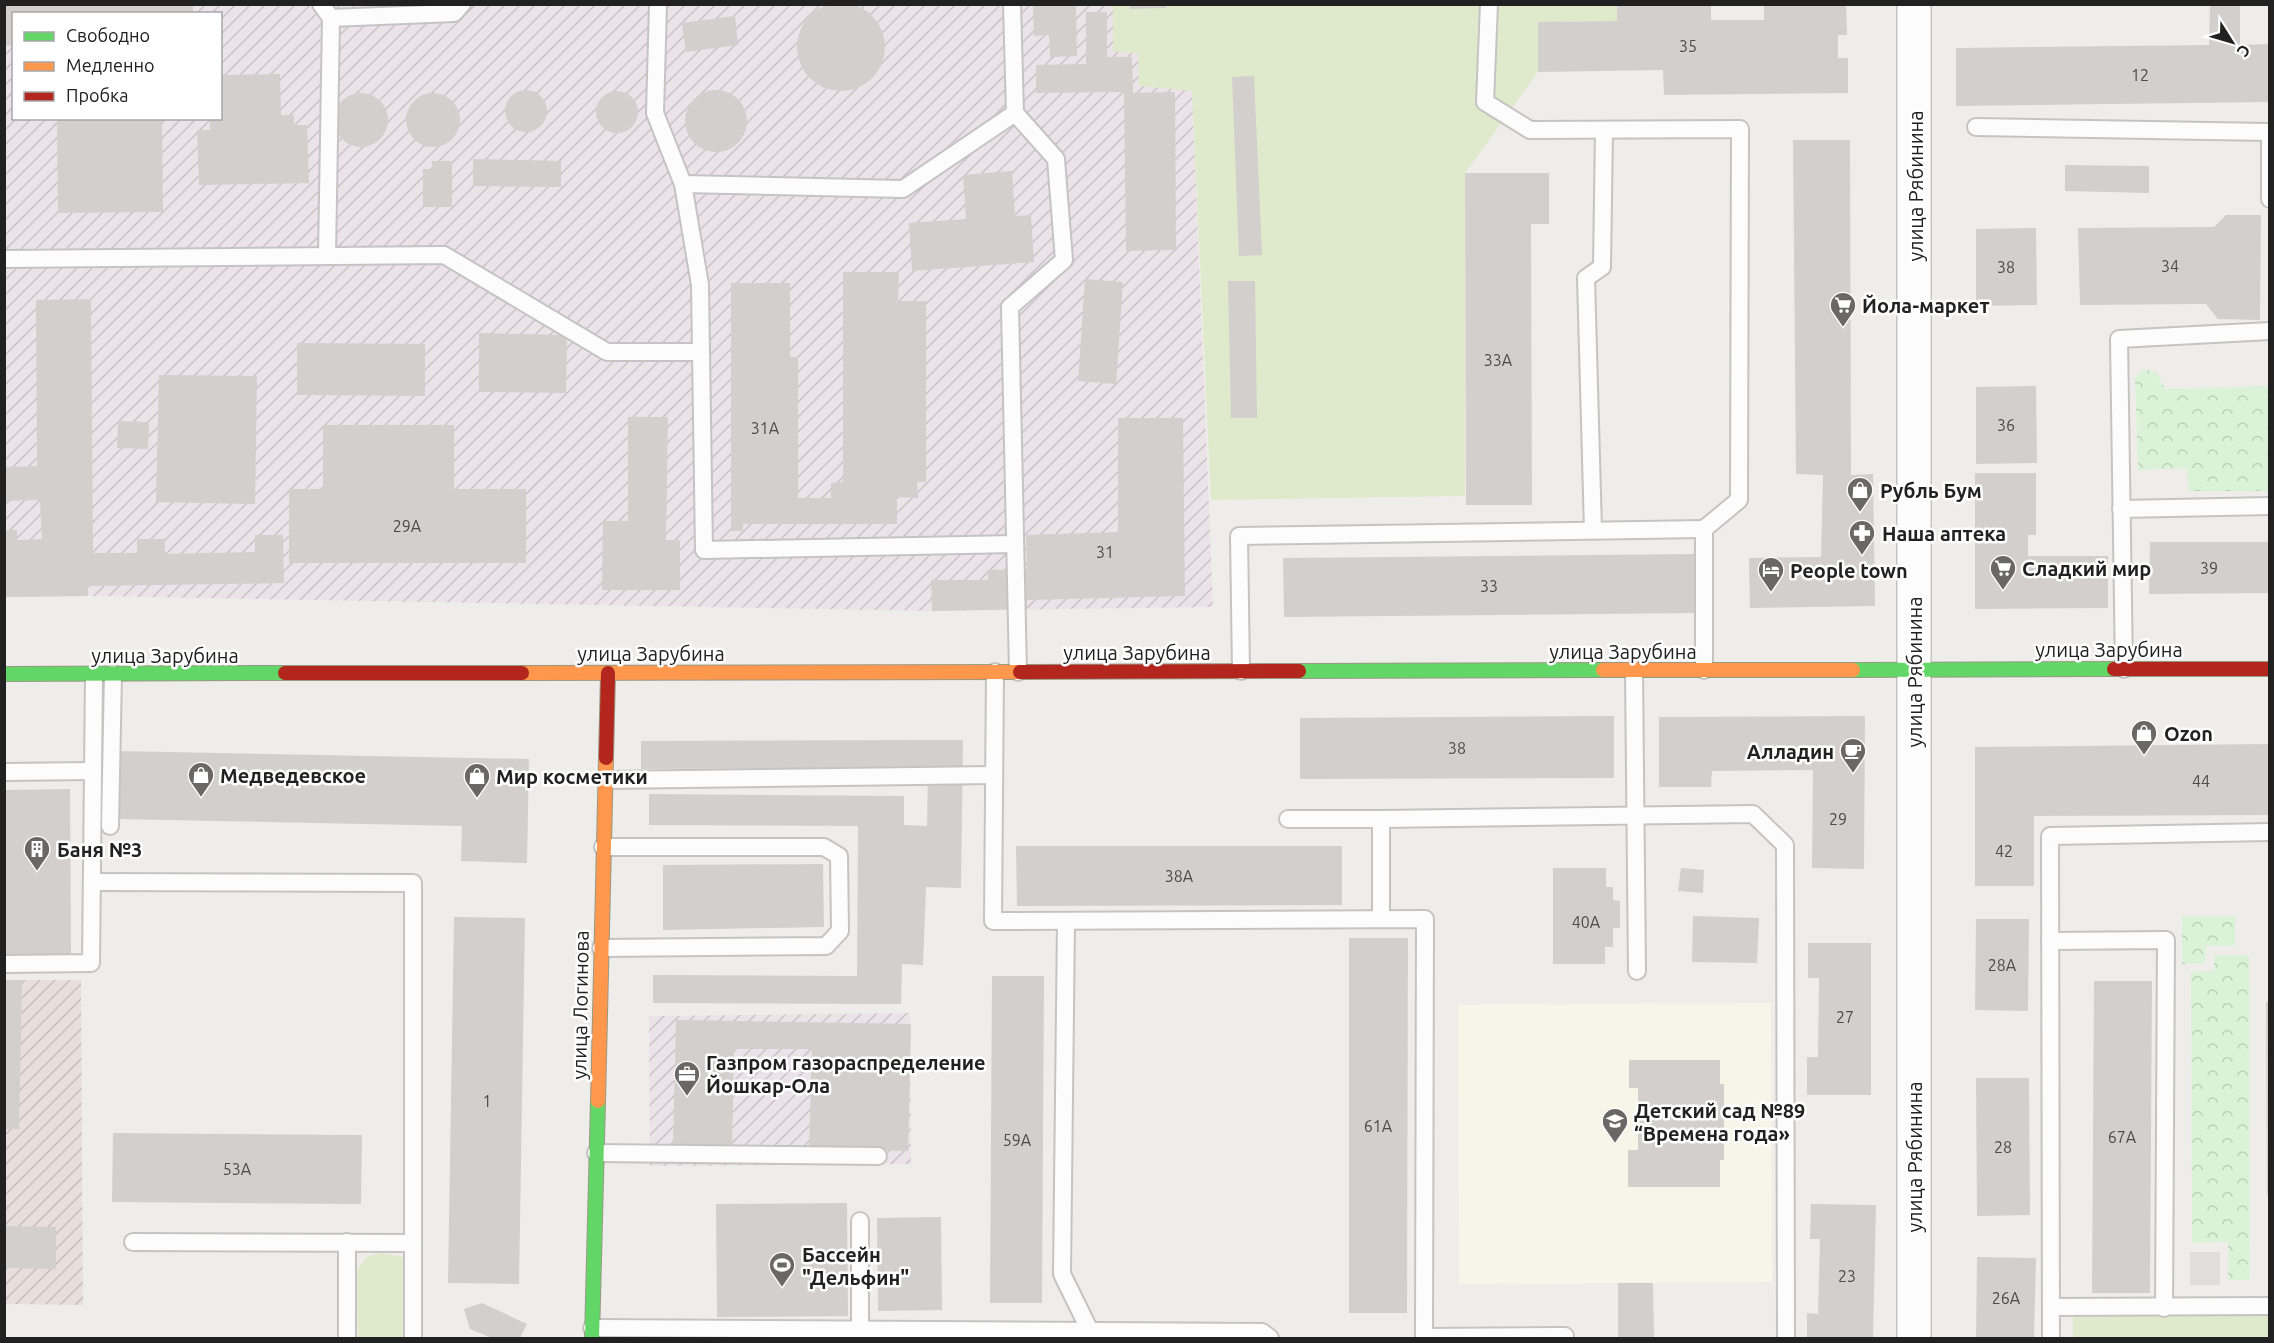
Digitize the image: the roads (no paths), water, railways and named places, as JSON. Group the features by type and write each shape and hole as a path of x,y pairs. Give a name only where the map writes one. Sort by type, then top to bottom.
{"street":[{"name":"улица Рябинина","path":"1914,4 1914,1338"},
{"name":"улица Зарубина","path":"4,674 2270,669"},
{"name":"улица Логинова","path":"592,1333 608,673"}],"lane":[{"path":"321,4 331,18 327,256"},
{"path":"331,18 454,14 462,4"},
{"path":"657,4 655,113 683,184 700,285 704,550 1015,544"},
{"path":"1012,4 1015,113 1056,159 1064,260 1010,307 1018,672"},
{"path":"1241,671 1239,536 1704,530 1739,500 1740,129 1530,130 1485,102 1489,4"},
{"path":"683,184 903,189 1015,113"},
{"path":"1976,127 2269,132 2270,199"},
{"path":"1593,530 1586,278 1602,267 1604,130"},
{"path":"4,259 444,255 607,352 701,352"},
{"path":"2124,669 2119,339 2270,331"},
{"path":"2121,509 2270,506"},
{"path":"1704,530 1704,670"},
{"path":"1634,670 1637,971"},
{"path":"994,672 993,921 1425,919 1425,1338 1565,1336"},
{"path":"4,964 92,963 93,674"},
{"path":"110,826 113,674"},
{"path":"4,772 93,771"},
{"path":"605,780 994,775"},
{"path":"1288,819 1753,814 1785,845 1786,1338"},
{"path":"1381,819 1381,920"},
{"path":"2051,1338 2050,836 2270,832"},
{"path":"601,948 826,946 840,931 839,856 825,847 603,847"},
{"path":"92,882 413,883 413,1338"},
{"path":"1066,921 1062,1274 1090,1335"},
{"path":"2050,941 2166,940 2164,1308"},
{"path":"596,1154 878,1156"},
{"path":"860,1221 860,1330"},
{"path":"133,1242 413,1242"},
{"path":"347,1242 347,1338"},
{"path":"2051,1307 2270,1306"},
{"path":"592,1333 737,1334 860,1330 1090,1335 1262,1332 1270,1338"}],"place":[{"name":"Йола-маркет","path":"1843,328"},
{"name":"Рубль Бум","path":"1860,513"},
{"name":"Наша аптека","path":"1862,556"},
{"name":"Сладкий мир","path":"2003,591"},
{"name":"People town","path":"1771,593"},
{"name":"Ozon","path":"2144,756"},
{"name":"Алладин","path":"1853,774"},
{"name":"Медведевское","path":"201,798"},
{"name":"Мир косметики","path":"477,799"},
{"name":"Баня №3","path":"37,872"},
{"name":"Газпром газораспределение Йошкар-Ола","path":"687,1097"},
{"name":"Детский сад №89 “Времена года»","path":"1615,1144"},
{"name":"Бассейн \"Дельфин\"","path":"782,1288"}]}
